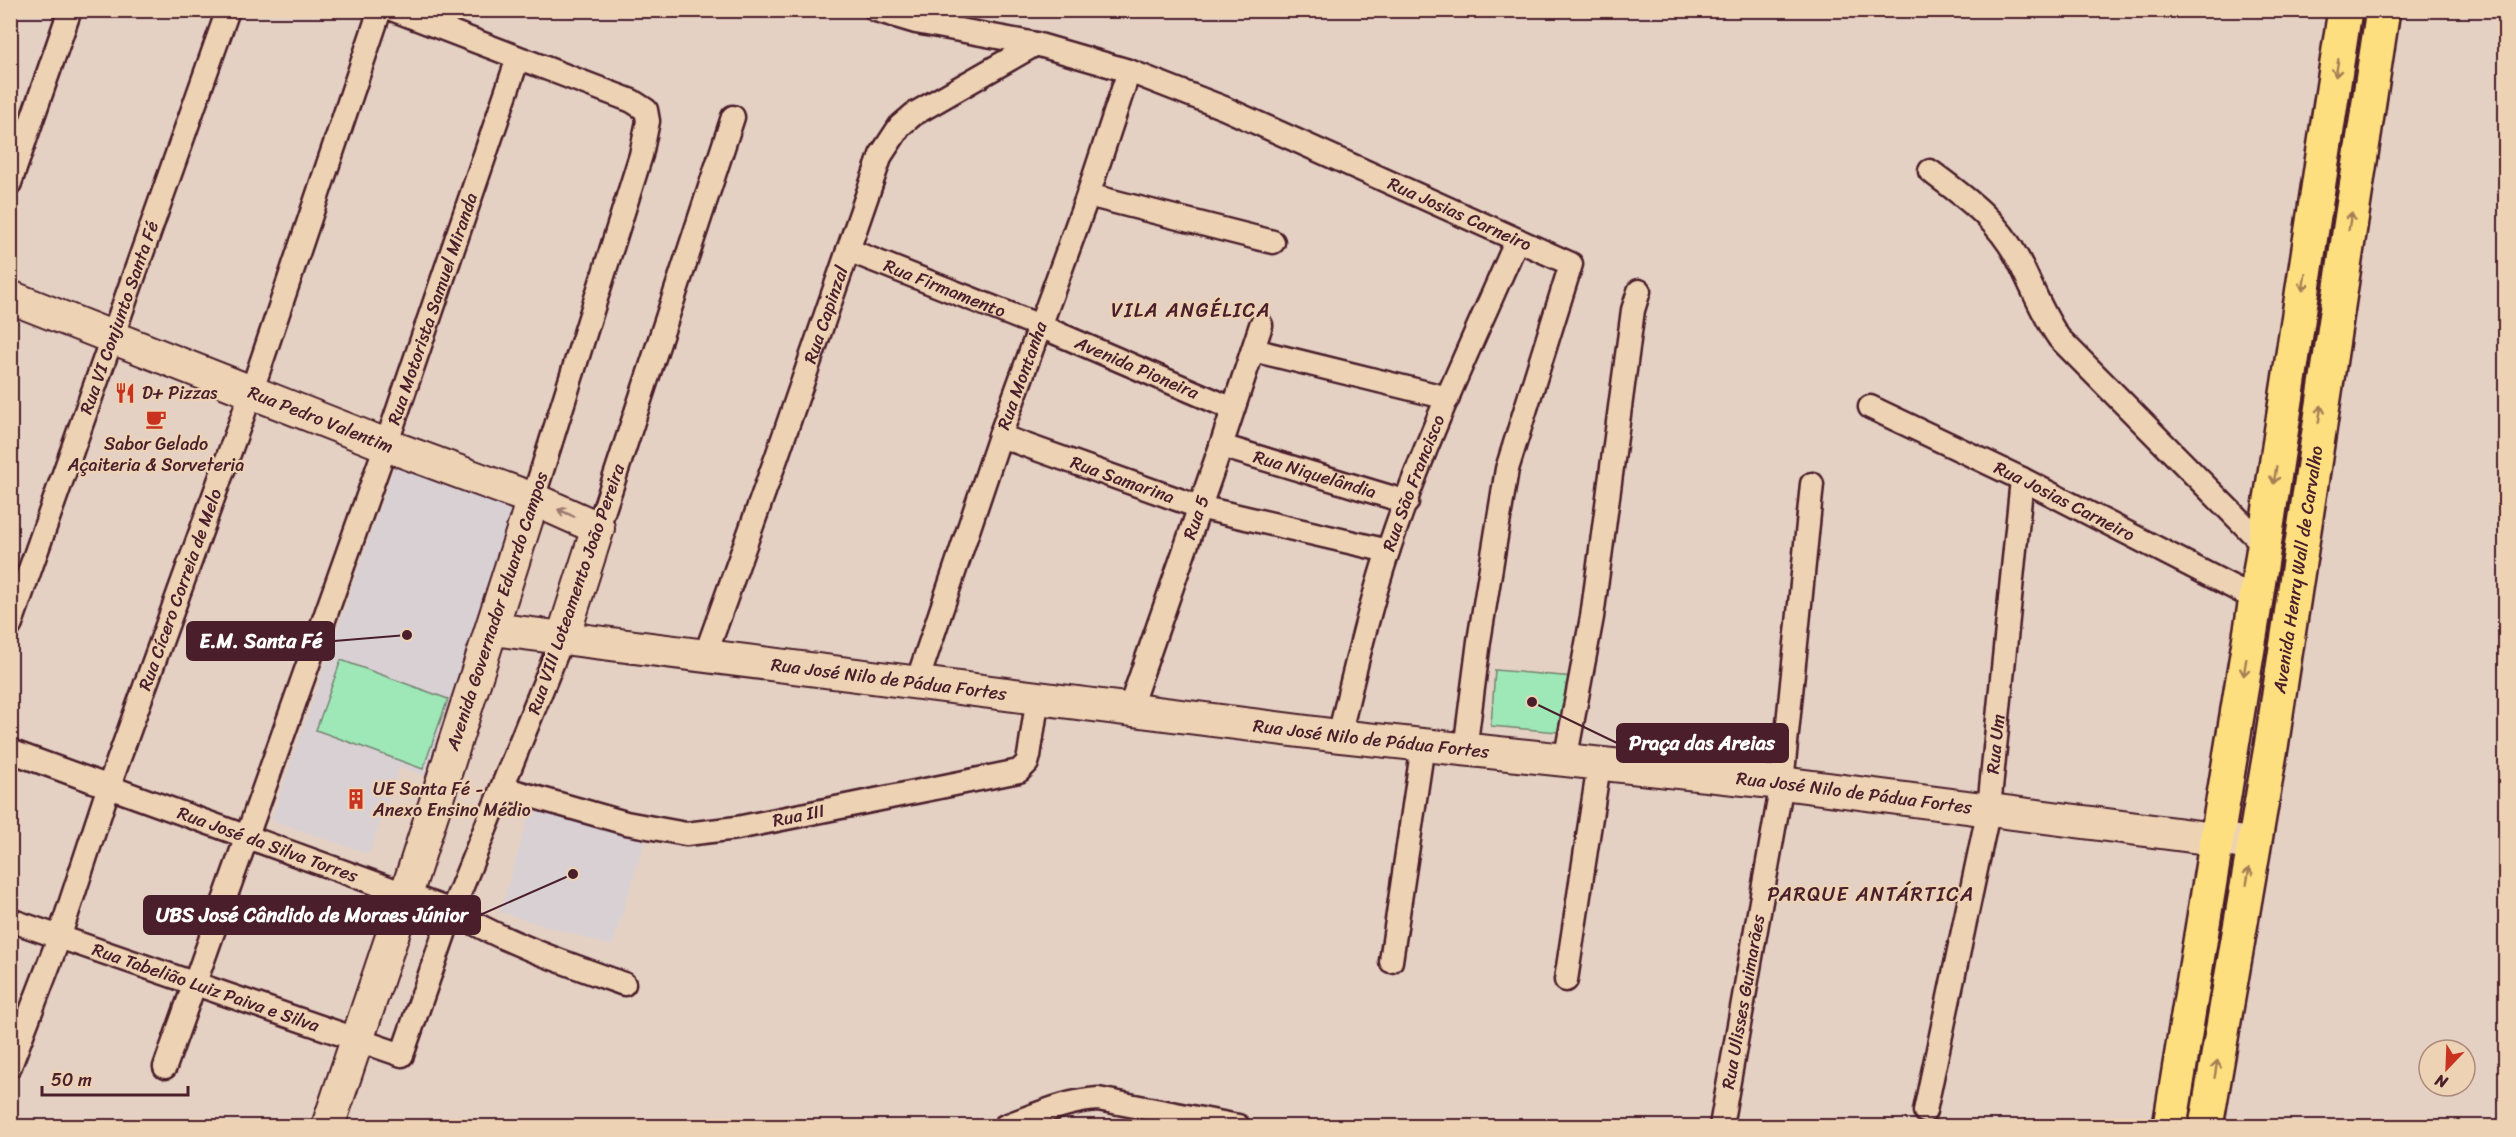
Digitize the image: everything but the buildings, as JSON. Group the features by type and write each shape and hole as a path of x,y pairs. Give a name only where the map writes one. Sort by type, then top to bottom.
{"main road":[{"name":"Avenida Henry Wall de Carvalho","path":"2170,1126 2256,599 2345,10"},
{"name":"Avenida Henry Wall de Carvalho","path":"2206,1126 2271,747 2383,10"},
{"path":"2292,362 2327,371"}],"street":[{"path":"10,183 70,10"},
{"name":"Rua VI Conjunto Santa Fé","path":"10,626 228,10"},
{"name":"Rua Cícero Correia de Melo","path":"10,1066 59,938 109,786 251,393 380,10"},
{"path":"394,10 518,58"},
{"name":"Rua Josias Carneiro","path":"876,10 916,22 1036,44 1129,71 1224,108 1571,264 1507,469 1479,641 1466,750"},
{"name":"Rua Capinzal","path":"705,656 881,155 900,126 914,114 1036,44"},
{"name":"Avenida Governador Eduardo Campos","path":"328,1126 492,629 641,155 648,121 645,108 632,101 518,58"},
{"name":"Rua Motorista Samuel Miranda","path":"165,1068 386,446 518,58"},
{"name":"Rua Montanha","path":"917,682 1000,436 1088,195 1129,71"},
{"name":"Rua VIII Loteamento João Pereira","path":"402,1055 452,911 563,637 734,117"},
{"path":"1930,171 1973,202 1997,227 2018,258 2046,319 2059,338 2264,545"},
{"path":"1088,195 1273,242"},
{"name":"Rua São Francisco","path":"1339,736 1363,637 1388,551 1448,398 1517,240"},
{"name":"Rua Firmamento","path":"848,250 1040,326"},
{"path":"1565,761 1592,617 1632,310 1639,291"},
{"name":"Rua Pedro Valentim","path":"10,297 386,446 532,499 598,528"},
{"name":"Rua 5","path":"1128,710 1221,446 1260,325"},
{"name":"Avenida Pioneira","path":"1040,326 1233,409"},
{"path":"1253,350 1448,398"},
{"name":"Rua Josias Carneiro","path":"1870,407 2022,479 2256,599"},
{"name":"Rua Samarina","path":"1000,436 1199,507 1388,551"},
{"name":"Rua Niquelândia","path":"1221,446 1407,502"},
{"name":"Rua Um","path":"1925,1111 1989,808 2022,479"},
{"name":"Rua Ulisses Guimarães","path":"1721,1126 1782,783 1812,484"},
{"name":"Rua José Nilo de Pádua Fortes","path":"492,629 1038,696 1128,710 1339,736 1782,783 1989,808 2253,844"},
{"name":"Rua III","path":"503,788 580,811 662,831 686,834 737,828 1019,771 1028,763 1038,696"},
{"path":"1391,961 1423,745"},
{"name":"Rua José da Silva Torres","path":"10,751 248,835 452,911 483,929 518,945 624,984"},
{"path":"1566,980 1599,765"},
{"name":"Rua Tabelião Luiz Paiva e Silva","path":"10,920 402,1055"},
{"path":"1005,1126 1080,1100 1118,1102 1178,1120 1238,1126"}],"shaded area":[{"path":"397,458 525,503 429,777 400,767 369,854 271,820"},
{"path":"533,802 646,837 612,946 500,912"}],"green space":[{"path":"341,660 448,699 423,769 316,730"},
{"path":"1495,670 1574,677 1569,733 1491,726"}],"place":[{"name":"D+ Pizzas","path":"125,393"},
{"name":"Sabor Gelado Açaiteria & Sorveteria","path":"156,419"},
{"name":"E.M. Santa Fé","path":"407,635"},
{"name":"Praça das Areias","path":"1532,702"},
{"name":"UE Santa Fé - Anexo Ensino Médio","path":"356,799"},
{"name":"UBS José Cândido de Moraes Júnior","path":"573,874"}],"district":[{"name":"VILA ANGÉLICA","path":"1191,310"},
{"name":"PARQUE ANTÁRTICA","path":"1871,894"}]}
